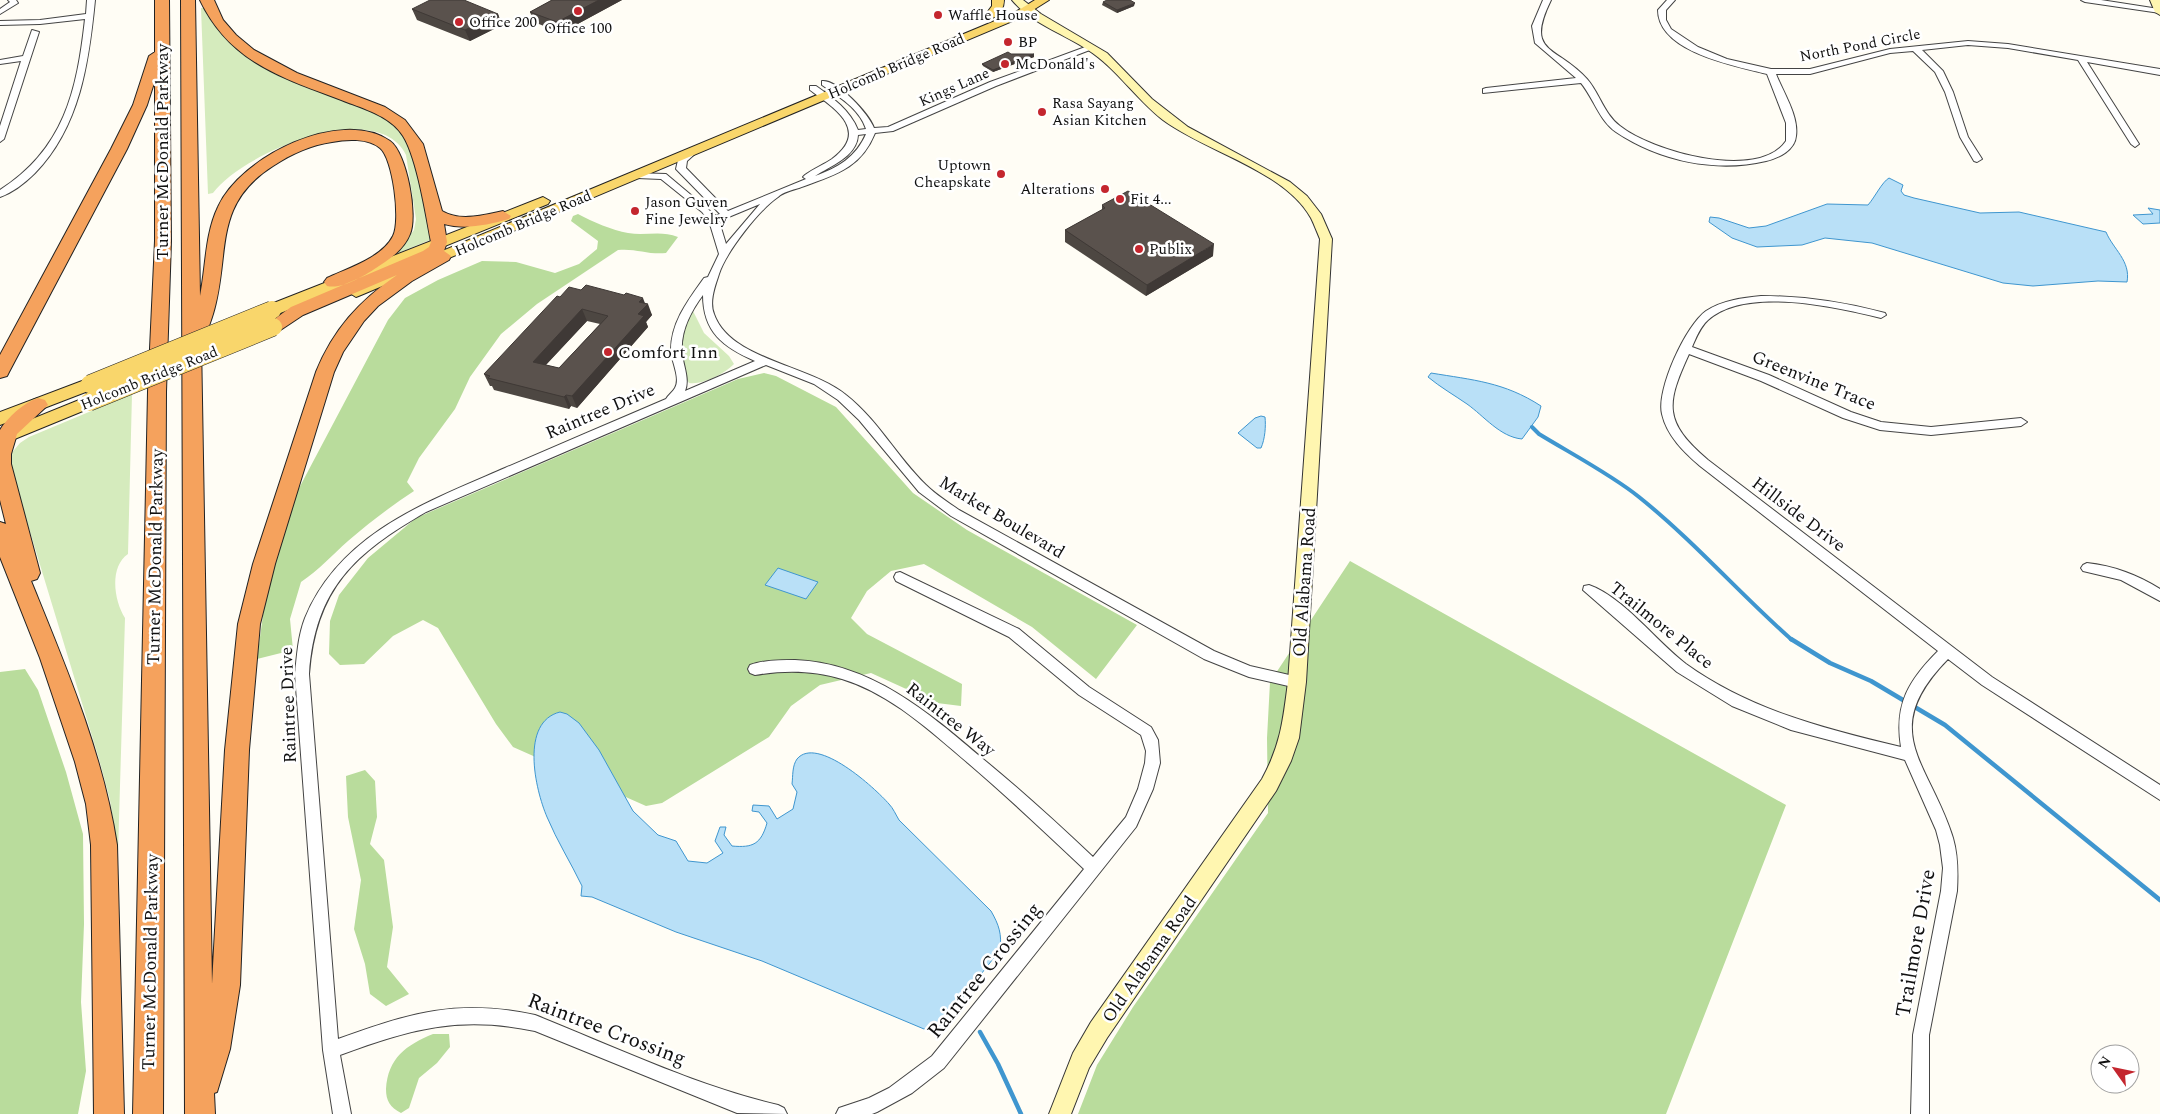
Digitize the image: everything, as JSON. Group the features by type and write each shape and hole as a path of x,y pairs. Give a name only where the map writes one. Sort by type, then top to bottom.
{"highway":[{"name":"Turner McDonald Parkway","path":"148,1114 157,392 163,241 162,0"},
{"name":"Turner McDonald Parkway","path":"188,0 190,349 200,1110"},
{"path":"207,0 210,10 220,26 251,53 284,71 382,112 400,124 416,144 441,249"},
{"path":"0,385 2,367 119,149 140,105 161,43"},
{"path":"190,349 206,307 225,208 234,191 248,175 278,155 317,141 356,136 382,143 391,152 397,172 405,222 402,234 392,247 378,258 305,297"},
{"path":"430,206 441,218 457,222 503,216"},
{"path":"272,318 297,311 437,249 441,249"},
{"path":"200,1110 216,1049 224,1001 243,675 250,624 264,564 325,372 336,346 355,320 379,296 441,249"},
{"path":"38,405 3,430 0,448 1,464 51,658"},
{"path":"3,430 32,427"},
{"path":"0,530 51,658 92,778 102,824 109,1114"}],"main road":[{"path":"992,14 998,6 998,0"},
{"name":"Holcomb Bridge Road","path":"32,427 272,318 305,297 441,249 636,175 692,152 992,14 1037,0"},
{"name":"Holcomb Bridge Road","path":"441,249 503,216 824,90 1017,6 1042,0"},
{"name":"Holcomb Bridge Road","path":"38,405 90,384 272,318"}],"street":[{"path":"0,12 14,3 12,0"},
{"path":"0,194 33,173 54,146 80,74 91,0"},
{"path":"1547,0 1535,24 1535,36 1545,50 1583,80 1593,93 1606,118 1630,137 1688,158 1714,163 1759,161 1774,156 1786,148 1791,138 1791,126 1771,72"},
{"path":"2085,0 2160,11"},
{"path":"2154,0 2160,11"},
{"name":"North Pond Circle","path":"1667,1 1662,10 1662,20 1668,30 1680,40 1724,61 1771,72 1810,71 1864,56 1950,43 1984,43 2160,72"},
{"name":"Old Alabama Road","path":"1017,6 1086,50 1186,130 1288,186 1309,205 1324,234 1326,253 1297,682 1290,738 1282,761 1269,786 1099,1030 1081,1061 1060,1114"},
{"path":"0,23 40,22 90,16"},
{"path":"0,139 2,124 17,87 35,32"},
{"path":"1915,48 1938,70 1949,92 1964,137 1977,159"},
{"name":"Kings Lane","path":"854,133 890,130 1006,79 1086,50"},
{"path":"0,62 27,58"},
{"path":"2082,60 2136,144"},
{"path":"1486,90 1583,80"},
{"path":"824,90 860,111 871,132"},
{"path":"824,90 847,115 853,126 854,133"},
{"name":"Market Boulevard","path":"714,220 803,182 820,179 848,164 864,149 871,132"},
{"name":"Market Boulevard","path":"803,182 809,175 843,154 854,133"},
{"path":"692,152 683,160 681,170 727,215"},
{"path":"636,175 658,175 669,179 714,220 723,252"},
{"name":"Market Boulevard","path":"775,194 752,216 723,252 713,274 707,304 712,322 719,332 738,348 765,361 811,377 842,397 861,416 918,485 955,513 1209,655 1249,671 1297,682"},
{"path":"667,403 681,389 682,382 676,351 679,328 693,301 713,274"},
{"name":"Hillside Drive","path":"1881,315 1846,305 1749,300 1728,305 1710,313 1699,324 1666,399 1669,420 1682,442 1704,463 1947,651 2045,720 2160,792"},
{"name":"Greenvine Trace","path":"1687,349 1766,378 1847,415 1880,426 1931,431 2021,422"},
{"name":"Raintree Drive","path":"342,1114 331,1050 302,674 304,642 314,610 328,585 350,560 379,536 410,515 765,361"},
{"path":"2087,568 2105,570 2125,576 2160,596"},
{"name":"Raintree Crossing","path":"845,1114 863,1110 888,1099 914,1084 938,1062 1131,822 1143,800 1153,757 1152,737 1146,731 1069,680 1014,633 900,577"},
{"name":"Trailmore Place","path":"1588,590 1613,606 1679,666 1736,702 1806,730 1910,755"},
{"name":"Trailmore Drive","path":"1920,1114 1921,1035 1949,891 1951,869 1943,831 1910,755 1906,727 1910,700 1926,674 1947,651"},
{"name":"Raintree Way","path":"755,669 795,664 833,671 859,679 888,694 942,732 1009,789 1094,868"},
{"name":"Raintree Crossing","path":"331,1050 399,1025 431,1017 459,1013 511,1016 535,1023 737,1104 778,1114"}],"green space":[{"path":"201,8 205,8 213,24 228,39 247,52 292,76 374,111 399,128 409,143 417,168 424,198 430,240 398,253 397,251 414,230 416,219 406,155 391,138 368,130 340,131 310,137 279,148 251,162 228,177 213,193 208,194"},
{"path":"578,214 622,232 635,234 659,233 678,237 666,253 618,250 537,304 501,334 470,377 455,409 419,458 407,482 414,491 364,528 301,582 290,619 293,650 257,659 267,586 297,492 388,320 405,298 438,280 482,261 516,262 555,273 579,264 597,249 598,241 571,221 573,216"},
{"path":"693,311 704,333 729,356 734,364 713,378 689,383 681,365 680,348 690,312"},
{"path":"764,373 776,376 836,407 913,493 967,530 1137,625 1096,679 1032,627 924,564 891,571 867,591 851,618 867,634 962,684 961,706 937,703 871,673 820,685 791,706 769,737 662,803 646,806 513,747 496,724 438,628 423,620 393,636 364,664 340,665 329,654 330,621 339,595 368,558 416,518 738,379"},
{"path":"132,394 128,554 118,567 115,585 118,603 125,618 118,853 110,800 99,759 10,466 9,456 20,443 29,437"},
{"path":"1350,561 1786,805 1666,1114 1078,1114 1097,1065 1133,1007 1268,813 1267,738 1270,682"},
{"path":"25,669 38,690 66,772 83,834 84,924 81,1002 86,1071 78,1114 0,1114 0,672"},
{"path":"365,770 375,781 377,817 370,844 384,860 393,927 387,967 409,994 386,1006 370,994 365,964 354,929 361,880 348,817 346,776"},
{"path":"433,1034 449,1034 450,1047 437,1063 419,1078 409,1108 401,1113 391,1106 387,1097 387,1078 390,1069 400,1054 407,1048"}],"water":[{"path":"1889,178 1903,185 1901,191 1904,195 1914,198 1980,213 2019,212 2106,232 2124,261 2128,275 2127,282 2098,281 2033,286 2003,283 1872,243 1825,238 1802,245 1757,247 1732,238 1709,222 1710,217 1719,218 1749,228 1766,226 1827,204 1868,205"},
{"path":"2148,208 2160,210 2160,223 2143,224 2133,215 2153,214"},
{"path":"1431,373 1475,380 1514,392 1541,406 1538,417 1522,439 1514,437 1499,430 1467,404 1442,388 1428,377"},
{"path":"1265,417 1265,432 1261,448 1257,448 1238,433 1255,418"},
{"path":"778,568 818,582 806,599 765,585"},
{"path":"560,712 567,714 579,723 599,750 633,811 658,835 676,841 688,861 707,863 723,853 715,841 720,827 726,827 724,835 732,846 745,846 755,843 762,836 767,823 759,812 752,811 753,805 769,806 777,819 793,809 797,792 792,784 794,765 797,759 806,753 831,758 859,776 882,796 892,807 899,820 991,911 999,930 1001,939 1000,950 941,1025 934,1029 924,1029 762,961 676,932 592,897 581,896 582,886 547,817 542,805 535,774 535,742 539,729 547,718"}],"building":[{"path":"430,0 464,0 498,14 465,30 412,9"},
{"path":"552,0 599,0 557,22 530,12"},
{"path":"1107,0 1130,0 1135,3 1117,10 1103,2"},
{"name":"McDonald's","path":"1008,52 1011,54 1034,54 993,70 982,64"},
{"name":"Publix","path":"1128,191 1214,244 1147,285 1065,230 1105,208 1102,205"},
{"path":"586,285 624,295 626,293 643,298 639,302 648,304 638,314 644,316 572,396 566,395 564,397 488,378 490,376 484,374 557,296 560,297 569,287 581,290","holes":["582,309 608,316 559,368 533,362"]}],"waterway":[{"path":"1532,427 1539,434 1604,472 1639,497 1679,531 1792,640"},
{"path":"1791,639 1830,663 1871,681 1945,725 2160,900"},
{"path":"959,1002 963,1006"},
{"path":"980,1032 998,1064 1021,1114"}],"place":[{"name":"Office 100","path":"578,11"},
{"name":"Waffle House","path":"938,15"},
{"name":"Office 200","path":"459,22"},
{"name":"BP","path":"1008,42"},
{"name":"McDonald's","path":"1005,64"},
{"name":"Rasa Sayang Asian Kitchen","path":"1042,112"},
{"name":"Uptown Cheapskate","path":"1001,174"},
{"name":"Alterations","path":"1105,189"},
{"name":"Fit 4...","path":"1120,199"},
{"name":"Jason Guven Fine Jewelry","path":"635,211"},
{"name":"Publix","path":"1139,249"},
{"name":"Comfort Inn","path":"608,352"}]}
